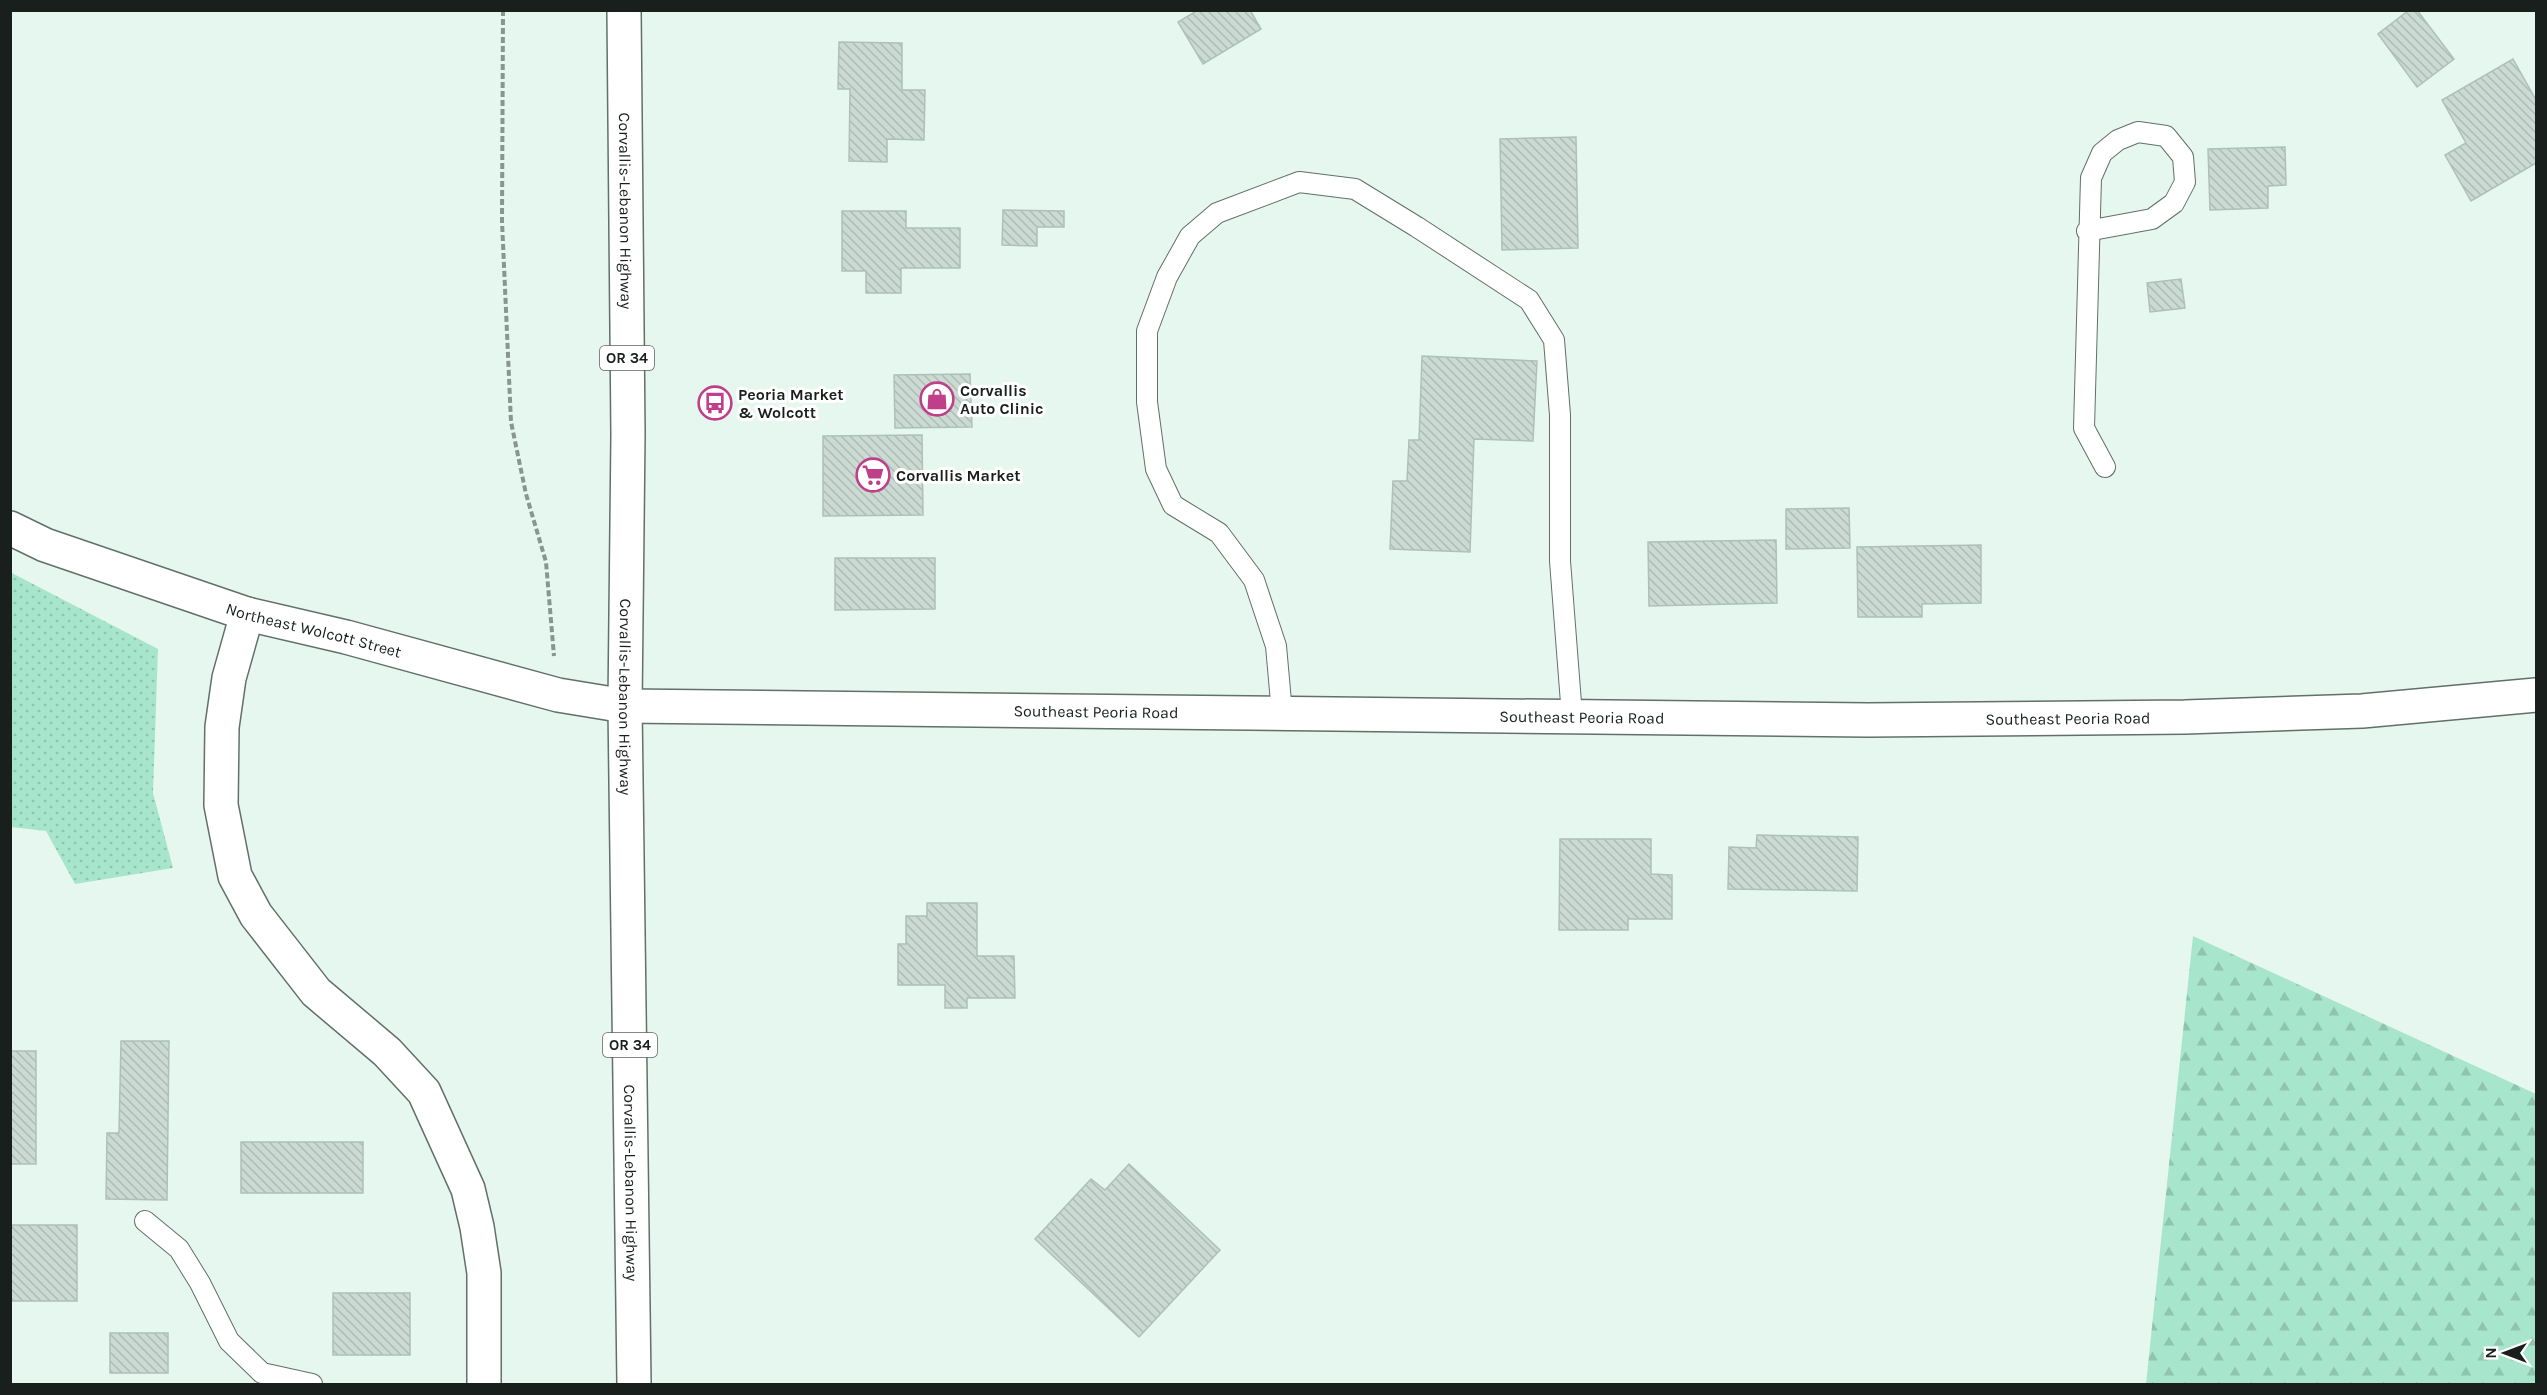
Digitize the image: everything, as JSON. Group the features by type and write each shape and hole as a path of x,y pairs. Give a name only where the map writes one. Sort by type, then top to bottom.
{"main road":[{"name":"Corvallis-Lebanon Highway","path":"624,10 628,434 625,706 634,1384"},
{"name":"Northeast Wolcott Street","path":"10,528 45,545 247,614 346,637 558,695 625,706"},
{"path":"247,614 229,678 222,727 222,805 235,876 256,915 316,992 387,1052 424,1092 468,1189 477,1227 484,1273 484,1384"},
{"name":"Southeast Peoria Road","path":"625,706 1868,720 2185,717 2362,711 2536,696"}],"lane":[{"path":"2087,231 2152,219 2174,202 2185,182 2183,157 2166,136 2138,132 2118,140 2102,153 2091,178 2087,231 2084,428 2105,467"},
{"path":"1282,713 1276,646 1254,580 1219,533 1173,505 1156,469 1147,402 1147,331 1167,277 1190,236 1217,213 1299,182 1355,189 1417,226 1529,300 1554,340 1560,415 1560,561 1572,716"},
{"path":"145,1221 179,1249 200,1283 229,1341 262,1372 312,1384"}],"path":[{"path":"503,10 502,221 511,422 526,494 546,562 558,695"}],"green space":[{"path":"10,572 158,649 153,793 173,868 75,884 46,831 11,827"},
{"path":"2193,936 2536,1094 2536,1384 2146,1384"}],"building":[{"path":"1198,10 1250,10 1261,29 1203,64 1178,22"},
{"path":"2409,10 2417,10 2454,59 2417,87 2378,34"},
{"path":"839,42 902,43 902,90 925,90 924,140 887,139 887,162 849,161 850,89 838,89"},
{"path":"2513,59 2536,100 2536,163 2471,201 2445,155 2466,143 2442,100"},
{"path":"1576,137 1578,248 1502,250 1500,139"},
{"path":"2285,147 2286,185 2268,186 2268,208 2210,210 2208,149"},
{"path":"1003,210 1064,211 1064,227 1037,227 1037,246 1002,245"},
{"path":"842,211 906,211 906,228 960,228 960,268 901,268 901,293 866,293 866,271 842,271"},
{"path":"2181,279 2185,308 2150,312 2147,283"},
{"path":"1422,356 1537,361 1533,441 1474,439 1470,552 1390,549 1393,481 1407,481 1409,440 1419,440"},
{"path":"970,374 972,427 895,428 894,375"},
{"name":"Corvallis Market","path":"922,435 923,515 823,516 823,436"},
{"path":"1849,508 1850,548 1786,549 1786,509"},
{"path":"1776,540 1777,603 1649,606 1648,542"},
{"path":"1981,545 1981,603 1922,604 1922,617 1858,617 1857,547"},
{"path":"835,558 935,558 935,609 835,610"},
{"path":"1757,835 1858,837 1857,891 1728,889 1729,847 1756,848"},
{"path":"1560,839 1651,839 1651,874 1672,875 1672,919 1628,919 1628,930 1559,930"},
{"path":"927,903 977,903 977,956 1014,956 1015,998 967,998 967,1008 945,1008 945,985 898,985 898,944 906,944 906,916 927,916"},
{"path":"121,1041 169,1041 167,1200 106,1199 107,1133 119,1133"},
{"path":"10,1051 36,1051 36,1164 10,1164"},
{"path":"241,1142 363,1142 363,1193 241,1193"},
{"path":"1129,1164 1220,1250 1139,1337 1035,1239 1091,1179 1105,1190"},
{"path":"10,1225 77,1225 77,1301 10,1301"},
{"path":"333,1293 410,1293 410,1355 333,1355"},
{"path":"110,1333 168,1333 168,1373 110,1373"}],"place":[{"name":"Corvallis Auto Clinic","path":"937,399"},
{"name":"Peoria Market & Wolcott","path":"715,403"},
{"name":"Corvallis Market","path":"873,475"}]}
